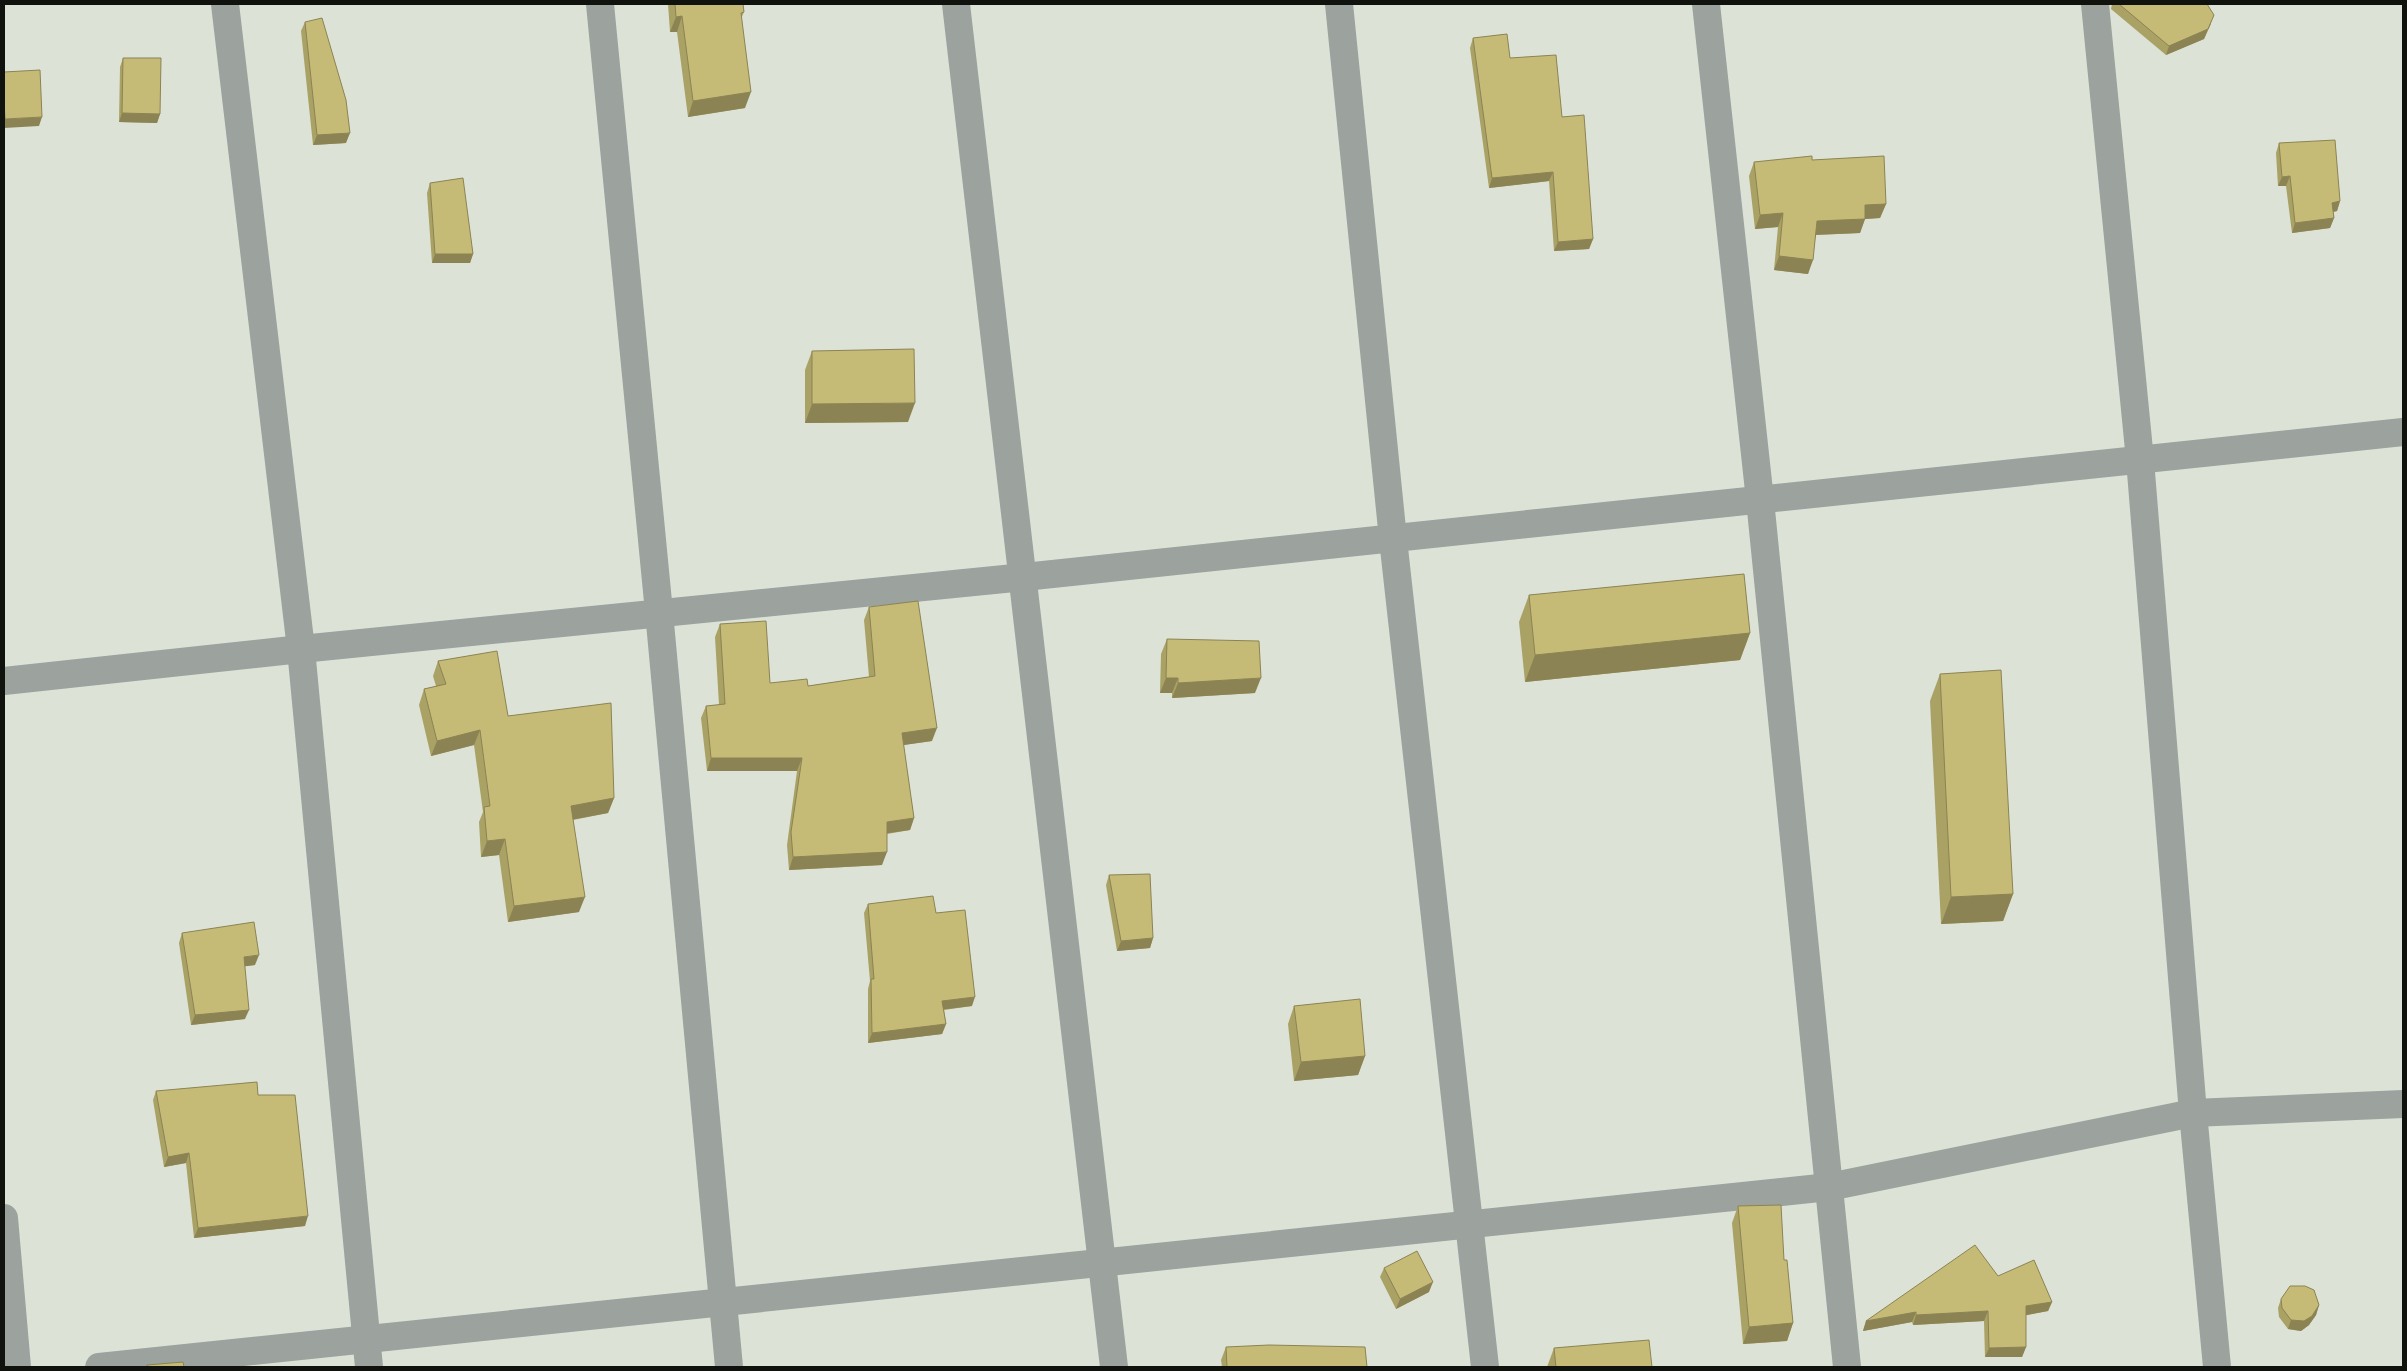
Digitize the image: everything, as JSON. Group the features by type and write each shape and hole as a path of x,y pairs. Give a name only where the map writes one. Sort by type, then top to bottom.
{"street":[{"path":"225,4 302,649 369,1367"},
{"path":"600,4 729,1367"},
{"path":"956,4 1114,1367"},
{"path":"1339,4 1393,539 1485,1367"},
{"path":"1706,4 1760,500 1847,1367"},
{"path":"2095,4 2140,460 2193,1113 2217,1367"},
{"path":"4,681 659,612 1024,578 2403,432"},
{"path":"99,1367 1829,1187 2193,1113 2403,1104"},
{"path":"4,1218 17,1367"}],"building":[{"path":"675,4 743,4 744,12 741,13 751,92 693,101 682,16 676,17"},
{"path":"2119,4 2207,4 2214,15 2208,29 2169,46"},
{"path":"322,18 346,100 350,133 317,135 305,22"},
{"path":"1507,34 1510,58 1556,55 1562,117 1584,115 1593,239 1558,242 1553,172 1492,178 1473,38"},
{"path":"123,58 161,58 160,114 122,113"},
{"path":"40,70 42,117 5,119 4,72"},
{"path":"2335,140 2340,201 2332,203 2334,218 2295,223 2290,176 2282,177 2279,143"},
{"path":"1812,156 1812,160 1884,156 1886,204 1865,205 1865,219 1817,221 1813,260 1779,256 1783,213 1760,215 1754,162"},
{"path":"463,178 473,254 435,254 430,183"},
{"path":"914,349 915,403 812,404 812,351"},
{"path":"1744,574 1750,633 1535,655 1529,595"},
{"path":"918,601 937,728 902,733 914,818 887,822 887,852 793,857 791,832 802,758 711,758 706,706 725,704 720,624 766,621 770,683 807,679 808,686 875,676 869,607"},
{"path":"1167,639 1259,641 1261,678 1178,683 1178,678 1166,678"},
{"path":"497,651 508,716 611,703 614,798 571,806 585,897 514,906 505,839 487,841 484,807 490,806 480,730 437,741 424,689 446,684 438,661"},
{"path":"2001,670 2013,894 1951,897 1940,674"},
{"path":"1150,874 1153,938 1121,941 1109,875"},
{"path":"933,896 936,913 965,910 975,997 942,1001 946,1024 872,1033 871,979 874,979 868,904"},
{"path":"254,922 259,955 244,957 249,1010 195,1015 182,933"},
{"path":"1360,999 1365,1056 1301,1062 1294,1006"},
{"path":"257,1082 258,1095 295,1095 308,1216 198,1228 189,1153 168,1157 156,1091"},
{"path":"1781,1205 1784,1260 1787,1260 1793,1323 1749,1327 1738,1206"},
{"path":"1975,1245 1998,1276 2034,1260 2052,1302 2026,1306 2026,1347 1989,1348 1988,1311 1916,1315 1916,1312 1866,1321"},
{"path":"1417,1251 1433,1282 1400,1299 1384,1268"},
{"path":"2290,1286 2305,1286 2314,1290 2319,1305 2312,1316 2304,1321 2291,1320 2282,1308 2281,1299"},
{"path":"1649,1340 1652,1367 1556,1367 1554,1348"},
{"path":"1269,1345 1365,1347 1367,1367 1227,1367 1226,1347"},
{"path":"183,1362 184,1367 147,1367 147,1365"}]}
